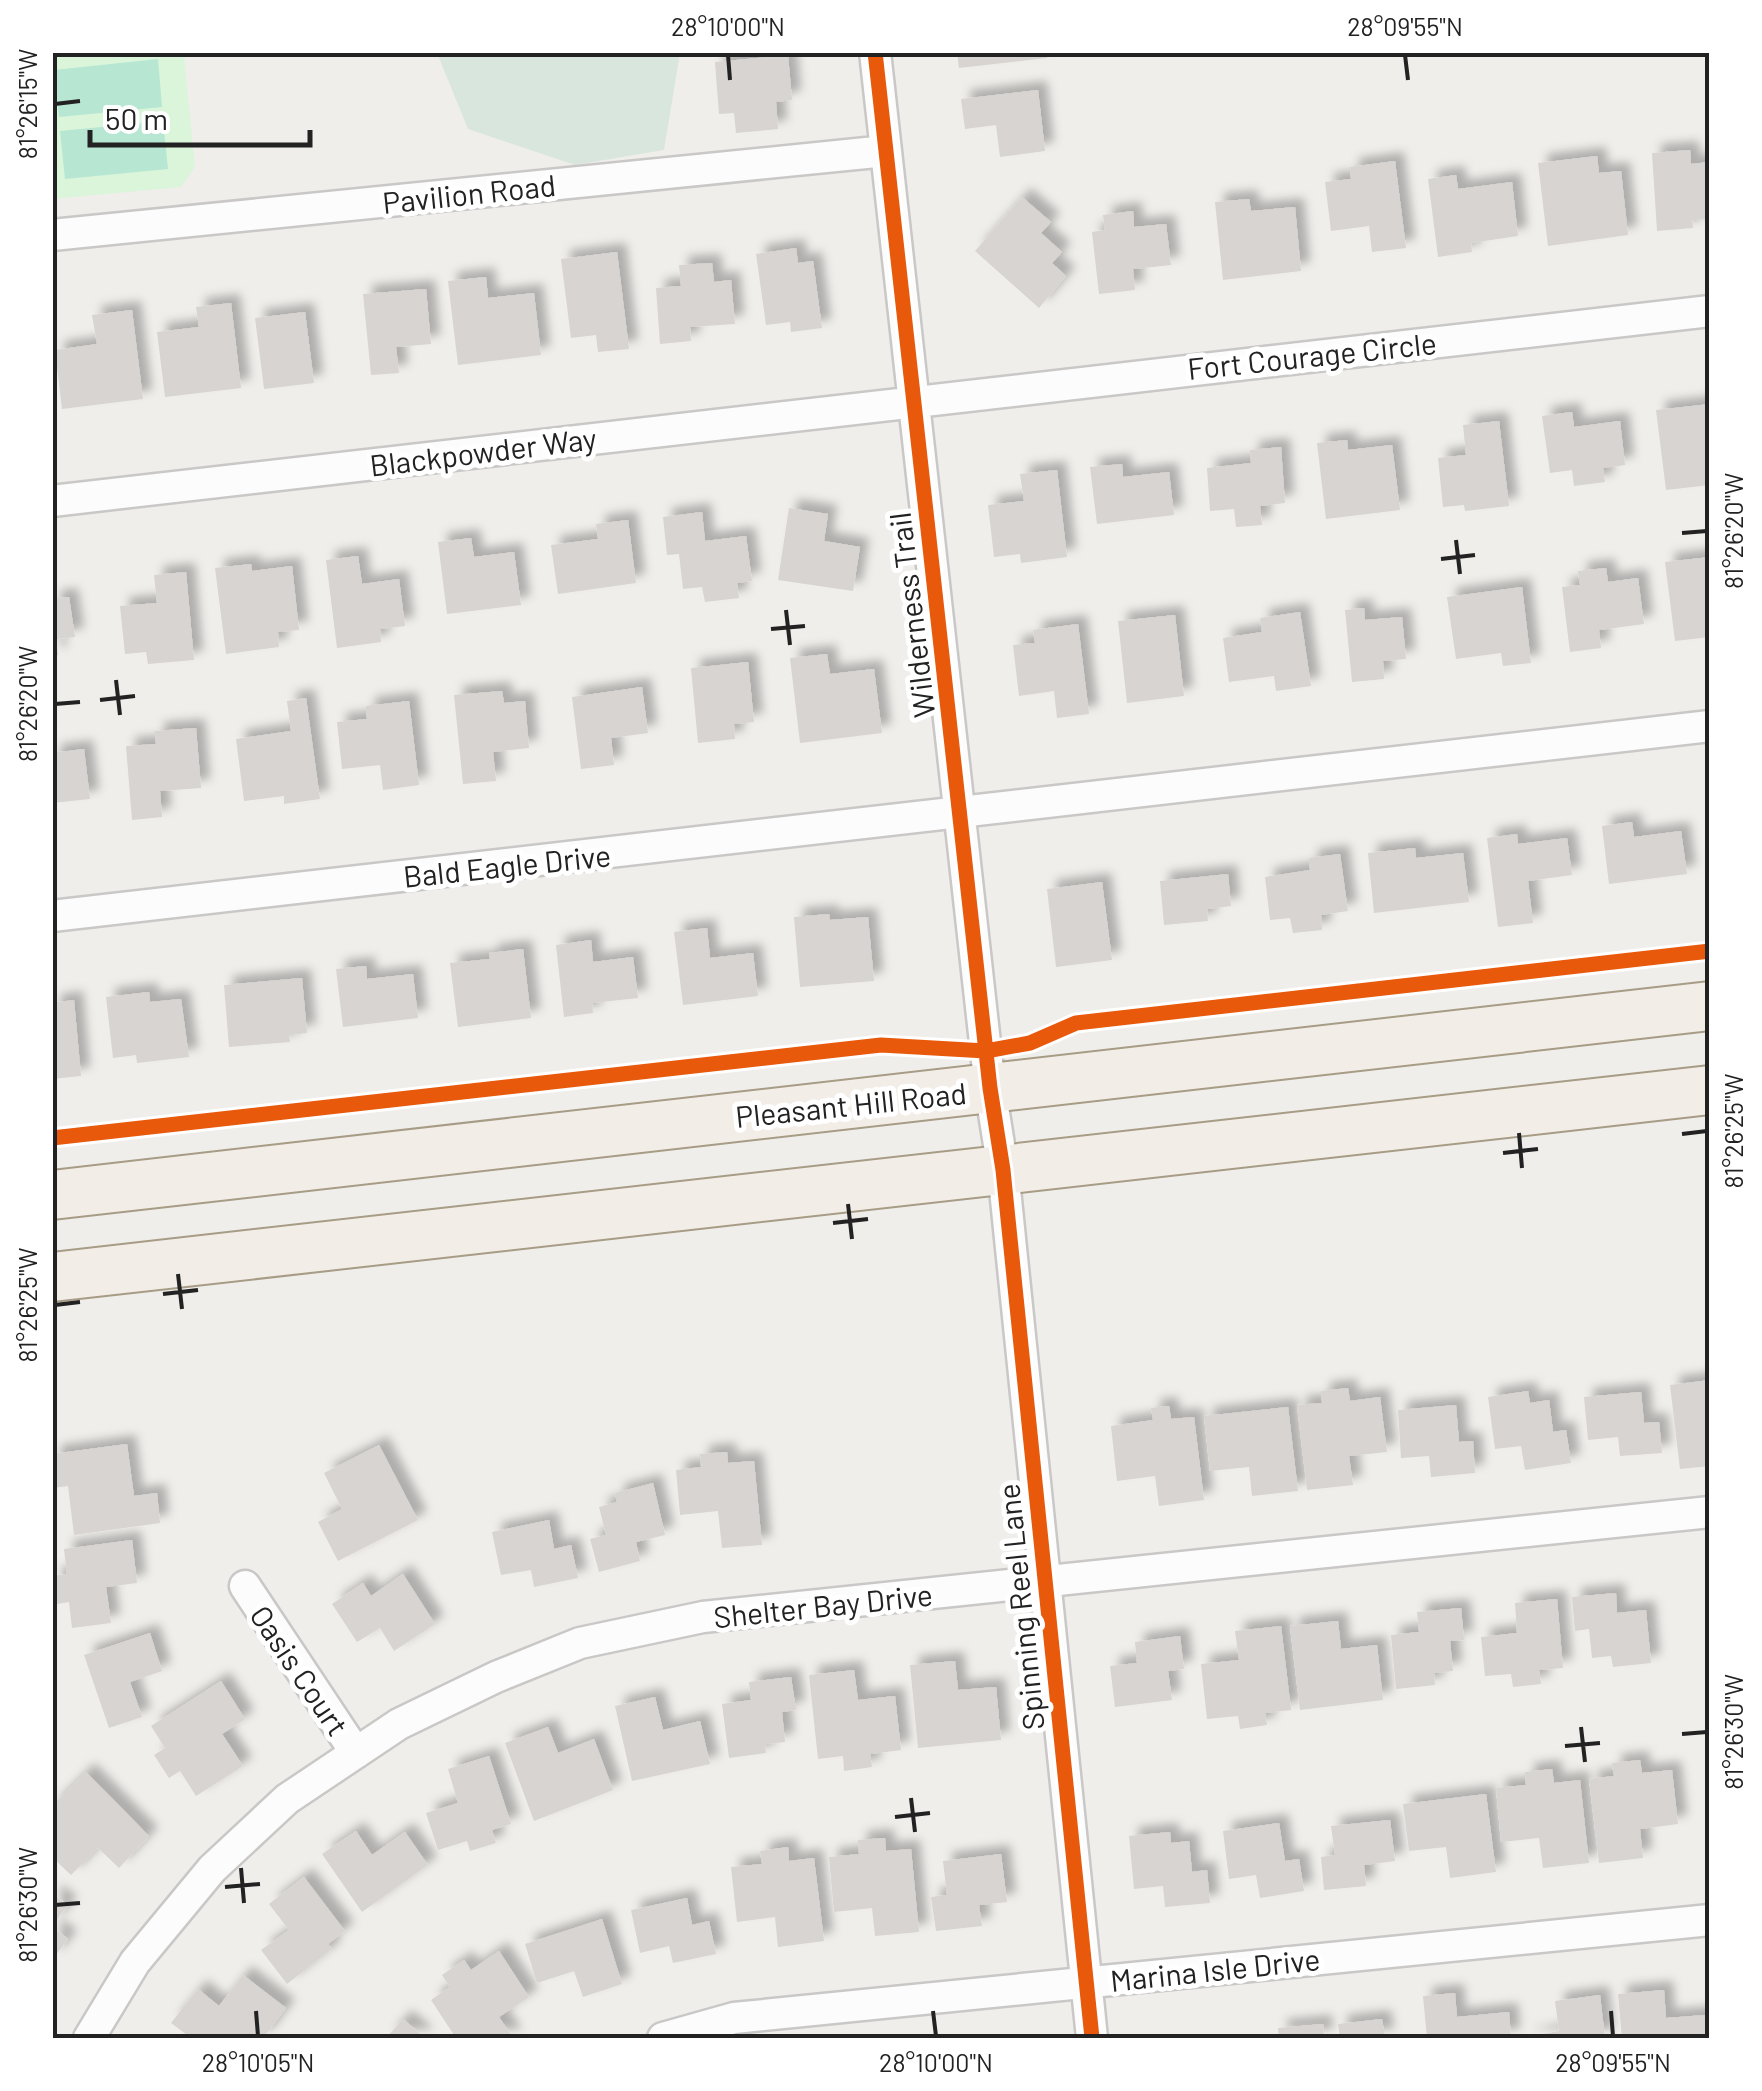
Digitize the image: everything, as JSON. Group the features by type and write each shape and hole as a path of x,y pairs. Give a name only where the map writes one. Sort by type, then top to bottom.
{"main road":[{"name":"Pleasant Hill Road","path":"52,1195 1710,1006"},
{"path":"52,1277 1710,1090"}],"street":[{"name":"Wilderness Trail","path":"875,52 990,1088 1003,1170"},
{"name":"Pavilion Road","path":"52,235 886,151"},
{"name":"Fort Courage Circle","path":"914,401 1710,311"},
{"name":"Blackpowder Way","path":"52,501 914,401"},
{"path":"962,814 1710,726"},
{"name":"Bald Eagle Drive","path":"52,916 962,814"},
{"name":"Spinning Reel Lane","path":"1003,1170 1092,2038"},
{"name":"Shelter Bay Drive","path":"89,2038 135,1962 212,1869 287,1799 399,1724 496,1677 580,1643 703,1617 1046,1580 1709,1520"},
{"name":"Oasis Court","path":"245,1586 356,1753"},
{"name":"Marina Isle Drive","path":"663,2038 734,2018 1710,1920"}],"shaded area":[{"path":"437,53 680,53 664,150 575,165 468,129"}],"green space":[{"path":"180,52 184,56 195,167 181,187 53,199 52,55"},
{"path":"158,59 162,107 59,117 54,70"},
{"path":"163,121 168,169 65,179 60,131"}],"building":[{"path":"957,52 1047,52 1047,58 959,68"},
{"path":"788,55 792,100 776,102 778,129 736,133 734,113 719,114 715,62"},
{"path":"1038,90 1045,151 1000,157 996,125 965,129 961,99"},
{"path":"1690,150 1691,164 1710,162 1710,219 1692,220 1693,228 1657,231 1652,153"},
{"path":"1597,156 1599,173 1621,171 1628,235 1548,246 1538,163"},
{"path":"1395,161 1406,248 1372,252 1369,226 1331,231 1325,182 1351,179 1350,167"},
{"path":"1456,175 1458,189 1512,182 1518,236 1471,243 1472,252 1438,257 1428,179"},
{"path":"1022,197 1051,222 1041,233 1062,252 1052,263 1066,276 1039,308 975,251"},
{"path":"1249,199 1251,211 1295,207 1301,271 1223,280 1215,202"},
{"path":"1133,211 1134,227 1166,224 1171,265 1133,269 1135,290 1099,294 1092,232 1105,230 1103,215"},
{"path":"796,248 798,263 813,261 822,328 791,332 790,322 766,325 756,254"},
{"path":"617,252 629,349 598,352 596,335 571,338 561,259"},
{"path":"712,263 714,282 731,280 735,324 690,327 691,341 660,344 656,288 681,286 679,265"},
{"path":"486,277 488,298 534,293 541,355 458,365 448,281"},
{"path":"426,289 431,344 396,347 399,373 371,375 363,294"},
{"path":"231,303 241,388 165,397 157,332 199,327 196,307"},
{"path":"132,310 143,399 62,409 55,350 97,344 92,315"},
{"path":"305,312 314,383 264,389 255,318"},
{"path":"1710,404 1710,485 1666,490 1656,410"},
{"path":"1572,412 1574,427 1620,421 1625,465 1603,468 1605,482 1574,486 1572,470 1550,473 1542,416"},
{"path":"1499,421 1509,506 1465,511 1464,505 1443,507 1438,458 1466,455 1463,425"},
{"path":"1347,440 1348,450 1392,445 1400,510 1326,519 1317,443"},
{"path":"1281,447 1285,503 1260,506 1262,525 1236,527 1234,509 1210,511 1207,468 1251,463 1250,450"},
{"path":"1122,464 1123,477 1169,472 1174,515 1097,524 1090,467"},
{"path":"1057,470 1067,557 1021,563 1020,554 994,557 988,505 1024,501 1020,474"},
{"path":"789,508 828,514 824,541 860,547 853,591 778,580"},
{"path":"702,512 705,541 746,536 752,581 737,583 739,598 705,602 702,587 683,589 679,554 667,555 663,517"},
{"path":"628,520 636,583 558,594 551,545 598,539 596,524"},
{"path":"471,538 474,557 514,552 521,605 447,614 438,542"},
{"path":"358,556 362,584 399,579 405,626 380,629 381,642 337,648 326,560"},
{"path":"1710,557 1710,637 1675,641 1665,562"},
{"path":"251,564 252,571 292,566 299,630 278,632 279,647 226,654 215,568"},
{"path":"1606,568 1608,582 1638,578 1644,624 1599,630 1601,648 1570,652 1562,587 1580,585 1578,571"},
{"path":"186,572 194,660 148,664 146,652 125,654 120,606 157,603 154,575"},
{"path":"1522,587 1531,663 1503,666 1501,653 1456,659 1447,597"},
{"path":"69,597 75,637 56,639 58,655 52,656 52,599"},
{"path":"1364,608 1365,620 1402,617 1406,659 1383,661 1384,679 1352,682 1345,610"},
{"path":"1300,612 1311,686 1276,691 1274,676 1229,682 1223,638 1262,632 1260,618"},
{"path":"1175,615 1184,696 1127,703 1118,621"},
{"path":"1078,624 1089,714 1057,718 1054,691 1019,696 1013,645 1035,643 1033,630"},
{"path":"827,654 830,674 874,669 882,733 800,743 790,658"},
{"path":"748,662 754,722 734,724 735,739 698,743 691,668"},
{"path":"642,687 648,733 611,738 614,765 581,769 572,697"},
{"path":"502,691 504,703 525,701 529,748 493,752 496,781 463,784 454,695"},
{"path":"306,698 320,799 284,804 284,796 244,801 236,739 291,731 287,701"},
{"path":"409,701 419,785 383,790 380,765 342,769 337,722 367,719 366,706"},
{"path":"196,728 201,788 160,791 162,817 132,820 126,746 156,744 155,731"},
{"path":"84,749 90,799 52,803 52,753"},
{"path":"1632,822 1634,837 1681,831 1687,874 1609,884 1602,826"},
{"path":"1517,834 1518,844 1567,838 1572,875 1528,881 1533,923 1498,927 1487,838"},
{"path":"1415,848 1416,858 1463,853 1469,902 1374,913 1368,853"},
{"path":"1340,854 1348,911 1321,915 1322,930 1293,933 1290,918 1270,920 1265,877 1310,870 1309,858"},
{"path":"1228,874 1231,906 1207,909 1208,921 1164,925 1160,881"},
{"path":"1102,882 1112,960 1056,967 1047,889"},
{"path":"829,914 830,920 868,917 874,981 800,987 794,917"},
{"path":"707,928 710,958 753,953 758,996 683,1005 674,932"},
{"path":"591,940 593,962 633,957 638,998 592,1003 593,1013 564,1017 556,945"},
{"path":"523,949 531,1018 458,1027 450,963 490,959 489,953"},
{"path":"366,966 367,979 413,974 418,1018 343,1027 336,969"},
{"path":"302,978 307,1033 289,1035 290,1042 229,1047 224,985"},
{"path":"149,992 150,1002 181,999 189,1057 137,1063 136,1055 113,1058 106,997"},
{"path":"74,1000 81,1076 52,1079 52,1003"},
{"path":"1710,1380 1710,1466 1680,1469 1670,1385"},
{"path":"1348,1388 1350,1401 1380,1397 1387,1452 1349,1456 1353,1485 1307,1490 1297,1405 1322,1403 1321,1391"},
{"path":"1528,1391 1530,1403 1549,1400 1553,1432 1566,1430 1571,1463 1525,1470 1521,1446 1495,1449 1488,1397"},
{"path":"1641,1392 1644,1423 1659,1422 1662,1453 1620,1456 1618,1437 1588,1440 1584,1397"},
{"path":"1456,1405 1459,1442 1473,1441 1475,1473 1431,1477 1429,1456 1401,1458 1398,1410"},
{"path":"1169,1406 1171,1419 1194,1417 1204,1500 1159,1506 1155,1476 1117,1481 1111,1426 1153,1420 1151,1408"},
{"path":"1288,1407 1298,1491 1252,1496 1249,1467 1210,1471 1204,1416"},
{"path":"127,1444 134,1496 157,1493 160,1523 74,1535 68,1486 53,1488 52,1454"},
{"path":"379,1445 418,1520 338,1561 318,1522 342,1509 324,1473"},
{"path":"727,1452 728,1463 754,1461 762,1545 722,1548 718,1511 680,1515 676,1470 701,1467 700,1454"},
{"path":"653,1483 665,1535 636,1542 640,1561 599,1572 590,1539 606,1535 599,1507 617,1502 615,1493"},
{"path":"549,1520 554,1549 571,1545 578,1578 534,1587 531,1570 501,1575 492,1532"},
{"path":"132,1540 137,1583 106,1587 111,1623 72,1628 69,1602 57,1604 53,1576 67,1574 64,1549"},
{"path":"403,1574 435,1624 394,1651 380,1628 357,1642 332,1604 363,1583 371,1596"},
{"path":"1616,1593 1617,1613 1646,1610 1651,1663 1613,1667 1611,1656 1592,1658 1589,1629 1575,1631 1572,1597"},
{"path":"1557,1599 1563,1668 1539,1670 1541,1684 1513,1687 1511,1674 1485,1676 1481,1637 1517,1633 1515,1603"},
{"path":"1461,1608 1464,1640 1450,1641 1453,1671 1434,1673 1435,1685 1396,1689 1391,1635 1419,1632 1417,1612"},
{"path":"1338,1621 1341,1649 1377,1645 1383,1700 1300,1710 1290,1626"},
{"path":"1281,1626 1291,1710 1265,1713 1267,1725 1240,1729 1238,1716 1207,1719 1201,1664 1239,1660 1235,1631"},
{"path":"150,1633 162,1671 130,1682 142,1717 109,1728 84,1655"},
{"path":"1180,1636 1184,1669 1168,1671 1172,1700 1115,1707 1110,1666 1137,1663 1135,1642"},
{"path":"955,1661 958,1690 996,1687 1001,1740 918,1748 910,1665"},
{"path":"854,1670 858,1700 895,1696 901,1750 870,1754 872,1767 844,1771 843,1756 818,1759 809,1675"},
{"path":"791,1677 796,1710 782,1712 785,1742 765,1744 766,1753 729,1758 722,1704 751,1700 749,1682"},
{"path":"221,1681 245,1719 222,1734 243,1766 196,1796 180,1771 169,1778 154,1755 165,1748 151,1726"},
{"path":"655,1697 663,1730 700,1721 710,1764 632,1781 615,1706"},
{"path":"548,1727 558,1753 594,1739 613,1790 534,1821 505,1743"},
{"path":"489,1756 511,1824 492,1830 496,1843 470,1851 467,1841 438,1850 426,1813 458,1803 448,1769"},
{"path":"1640,1760 1642,1773 1672,1770 1678,1824 1640,1829 1643,1858 1599,1863 1589,1779 1614,1776 1612,1763"},
{"path":"1552,1769 1554,1783 1580,1780 1589,1863 1543,1868 1539,1838 1501,1842 1496,1788 1526,1785 1525,1772"},
{"path":"86,1772 149,1836 119,1868 98,1848 71,1875 52,1857 52,1806"},
{"path":"1486,1794 1496,1872 1450,1878 1446,1847 1409,1851 1403,1804"},
{"path":"1390,1820 1395,1861 1364,1865 1366,1886 1324,1890 1321,1857 1335,1855 1331,1826"},
{"path":"1279,1823 1285,1861 1299,1859 1304,1891 1260,1898 1256,1875 1229,1879 1223,1831"},
{"path":"356,1831 372,1855 405,1832 428,1865 362,1912 322,1854"},
{"path":"1170,1832 1171,1843 1189,1841 1192,1872 1207,1870 1210,1903 1165,1907 1163,1886 1134,1889 1129,1836"},
{"path":"885,1838 886,1851 911,1849 919,1932 875,1936 872,1908 834,1912 829,1857 859,1854 858,1840"},
{"path":"788,1847 789,1861 814,1858 824,1941 778,1947 775,1917 737,1922 731,1867 762,1864 760,1851"},
{"path":"1001,1854 1007,1902 979,1905 982,1926 936,1931 931,1897 947,1895 943,1861"},
{"path":"304,1877 345,1931 328,1944 332,1949 287,1984 261,1950 289,1930 269,1904"},
{"path":"52,1893 68,1905 52,1926"},
{"path":"687,1898 692,1925 709,1921 716,1954 673,1963 669,1946 640,1953 631,1910"},
{"path":"602,1919 622,1984 583,1997 574,1971 537,1983 525,1944"},
{"path":"52,1927 68,1939 52,1960"},
{"path":"499,1951 529,1997 499,2017 513,2038 456,2038 431,2000 450,1987 442,1975 464,1960 471,1970"},
{"path":"243,1975 286,2008 263,2038 191,2038 171,2023 198,1989 219,2006"},
{"path":"1664,1990 1666,2018 1705,2015 1707,2038 1622,2038 1618,1994"},
{"path":"1455,1993 1457,2017 1509,2012 1511,2038 1427,2038 1423,1996"},
{"path":"1600,1995 1605,2038 1522,2038 1559,2031 1555,2001"},
{"path":"403,2019 425,2038 386,2038"},
{"path":"1382,2019 1385,2038 1340,2038 1338,2024"},
{"path":"1323,2024 1324,2038 1279,2038 1278,2028"}],"cycle path":[{"path":"875,52 990,1088 1003,1170 1092,2038"},
{"path":"52,1138 881,1045 986,1051 1030,1043 1076,1023 1710,951"}]}
